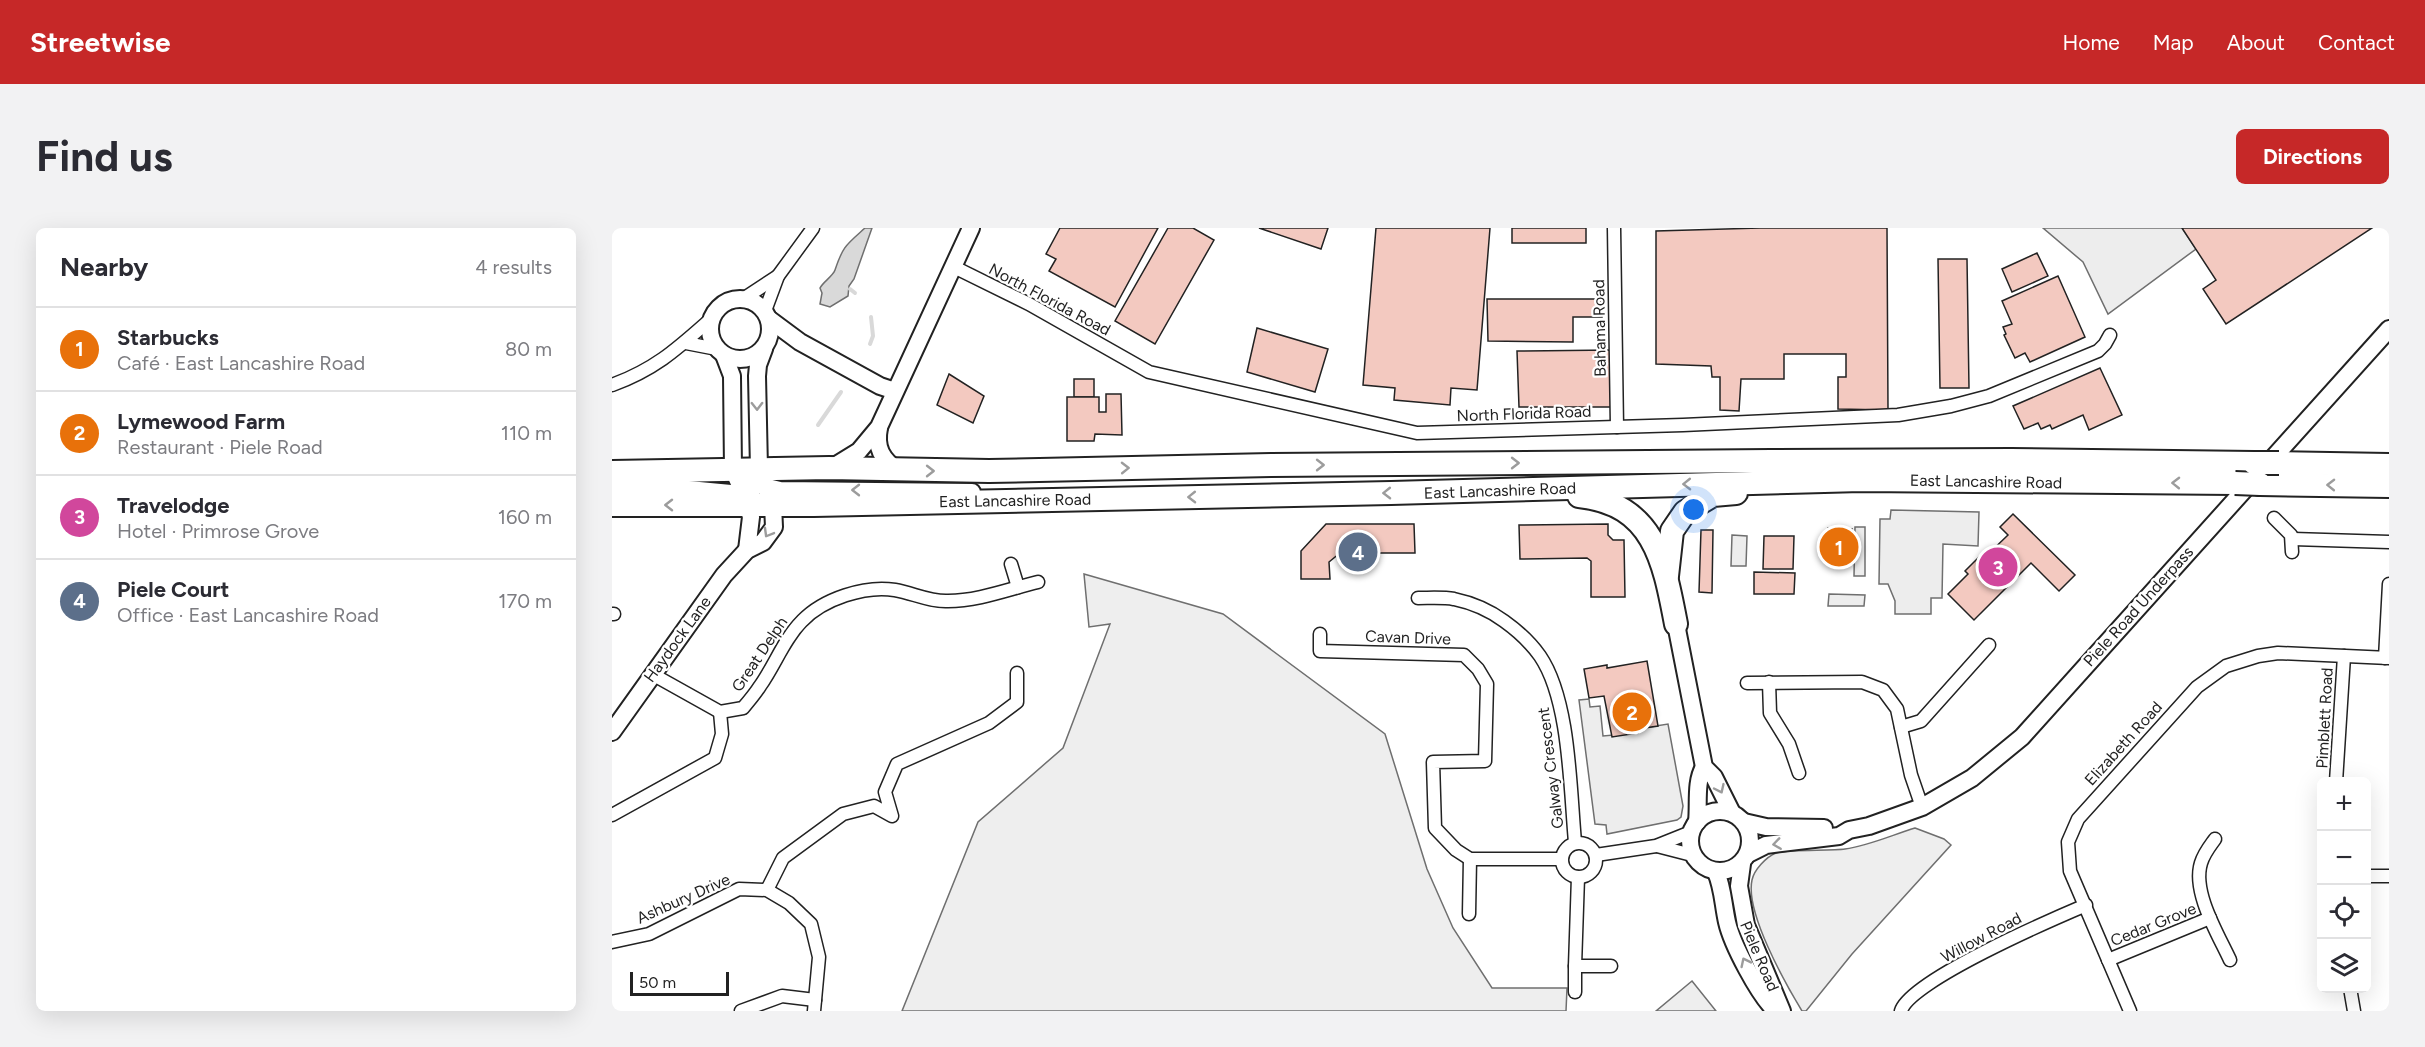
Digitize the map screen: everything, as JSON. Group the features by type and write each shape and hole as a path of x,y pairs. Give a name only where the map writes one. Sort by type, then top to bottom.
{"highway":[{"name":"East Lancashire Road","path":"612,505 746,500 766,488 829,468 989,471 1283,465 2011,460 2257,473 2389,486"},
{"name":"East Lancashire Road","path":"612,472 733,470 766,488 1082,499 1861,480 2235,483 2279,463 2389,465"},
{"path":"1667,576 1671,531 1685,512 1713,495 1861,480"},
{"path":"1521,489 1596,498 1621,506 1638,519 1651,539 1667,576 1676,624"}],"street":[{"path":"766,488 757,376 758,365 771,335 767,315 778,276 813,228"},
{"path":"898,471 888,464 880,453 877,438 879,427 970,228"},
{"name":"Bahama Road","path":"1614,228 1617,426"},
{"name":"North Florida Road","path":"954,267 1029,304 1149,372 1417,433 1898,415 1951,406 2020,385 2098,351 2110,335"},
{"path":"612,385 649,368 686,343 728,302 743,299 778,276"},
{"path":"743,299 751,301 800,342 880,386 895,391"},
{"path":"712,318 710,334 732,376 733,470 746,500 751,530 747,550"},
{"name":"Piele Road Underpass","path":"1745,859 1766,845 1839,836 1849,830 1869,826 1922,807 1972,778 2022,736 2389,329"},
{"path":"686,343 702,344 740,360 749,359 766,346 800,342"},
{"path":"829,468 859,452 879,427"},
{"path":"612,488 667,487 746,500"},
{"name":"Haydock Lane","path":"612,732 724,575 747,550 763,542 774,527 766,488"},
{"path":"2274,518 2292,539 2292,552"},
{"path":"2292,539 2389,542"},
{"path":"1011,564 1018,587"},
{"name":"Great Delph","path":"720,712 743,708 803,620 826,604 878,589 947,602 1038,582"},
{"path":"2387,658 2389,584"},
{"name":"Galway Crescent","path":"1418,598 1453,599 1484,609 1514,628 1541,657 1551,678 1562,715 1575,842"},
{"path":"1676,624 1704,767 1714,777 1751,838 1745,859 1732,869 1716,872 1702,866 1692,855 1689,842 1699,798 1698,778 1704,767"},
{"name":"Cavan Drive","path":"1320,634 1320,651 1464,655 1478,669 1487,684 1485,761 1433,762 1435,828 1456,850 1470,859"},
{"path":"1901,727 1921,721 1989,645"},
{"name":"Elizabeth Road","path":"2129,1011 2070,870 2068,842 2072,831 2088,806 2197,687 2226,666 2258,656 2278,653 2387,658"},
{"name":"Pimblett Road","path":"2336,777 2344,656"},
{"path":"741,1011 782,996 814,1006 819,957 811,924 789,903 767,890 783,858 843,814 874,806 892,816 885,792 897,764 989,723 1017,702 1017,673"},
{"path":"612,815 715,758 722,734 720,712 652,674"},
{"path":"1769,682 1770,713 1790,744 1798,772"},
{"path":"1747,683 1862,682 1883,690 1897,709 1911,775 1922,807"},
{"path":"1596,855 1656,846 1694,827 1704,815 1714,811 1738,817"},
{"name":"Piele Road Underpass","path":"1738,817 1766,826 1802,829 1838,827 1849,830"},
{"name":"Cedar Grove","path":"2215,839 2206,852 2199,876 2210,918 2230,960"},
{"path":"1575,842 1590,846 1596,855 1592,870 1578,877 1566,871 1561,859 1564,850 1575,842"},
{"path":"1656,846 1692,855"},
{"path":"1469,914 1470,859 1561,859"},
{"name":"Piele Road","path":"1745,859 1739,886 1746,925 1758,960 1779,1000 1782,1011"},
{"name":"Piele Road","path":"1716,872 1722,886 1731,934 1752,977 1776,1011"},
{"path":"2371,876 2389,876"},
{"path":"1575,992 1578,877"},
{"name":"Ashbury Drive","path":"612,942 650,934 739,889 767,890"},
{"name":"Willow Road","path":"1901,1011 1908,998 1965,962 2085,905"},
{"name":"Cedar Grove","path":"2108,960 2210,918"},
{"path":"1575,966 1611,966"},
{"path":"2351,993 2355,1011"}],"shaded area":[{"path":"865,228 872,228 854,279 849,286 848,296 830,307 820,304 822,293 820,288 834,272 846,246"},
{"path":"2043,228 2182,228 2196,249 2108,314 2083,262"},
{"path":"1891,510 1979,512 1978,546 1943,544 1942,598 1931,598 1931,614 1895,614 1895,601 1888,584 1879,584 1880,519 1890,519"},
{"path":"1855,527 1865,527 1865,576 1854,576"},
{"path":"1732,535 1747,536 1746,566 1731,566"},
{"path":"1084,574 1223,614 1385,734 1427,869 1453,928 1492,988 1567,988 1566,1011 902,1011 978,822 1063,748 1110,624 1089,627"},
{"path":"1829,594 1865,595 1864,606 1828,606"},
{"path":"1589,699 1590,707 1600,706 1603,736 1637,733 1637,729 1668,724 1683,806 1681,817 1677,820 1607,834 1606,825 1595,824 1579,700"},
{"path":"1915,828 1944,839 1951,845 1852,954 1806,1011 1802,1011 1777,966 1760,928 1751,894 1755,872 1776,853 1854,848"},
{"path":"1692,981 1716,1011 1656,1011"}],"building":[{"path":"1060,228 1158,228 1115,307 1049,271 1056,259 1046,254"},
{"path":"1168,228 1193,228 1214,240 1155,344 1115,321"},
{"path":"1259,228 1328,228 1321,249"},
{"path":"1376,228 1490,228 1477,390 1451,388 1450,405 1394,400 1395,388 1363,385"},
{"path":"1512,228 1586,228 1586,243 1512,243"},
{"path":"1887,228 1888,410 1838,409 1838,377 1846,377 1846,354 1784,354 1784,379 1741,379 1739,411 1720,410 1720,377 1712,377 1711,366 1656,364 1656,231"},
{"path":"2182,228 2372,228 2226,324 2203,289 2216,280"},
{"path":"2037,253 2048,276 2012,292 2002,269"},
{"path":"1938,259 1967,259 1969,388 1940,388"},
{"path":"2058,276 2085,337 2030,362 2025,353 2015,358 2004,335 2006,334 2003,327 2012,324 2002,301"},
{"path":"1487,299 1601,299 1602,317 1573,317 1573,342 1488,341"},
{"path":"1257,328 1328,349 1315,392 1247,372"},
{"path":"1613,350 1613,407 1519,407 1517,351"},
{"path":"2100,368 2122,415 2089,430 2083,415 2052,429 2050,425 2041,429 2038,423 2024,429 2013,406"},
{"path":"949,374 984,396 973,423 937,405"},
{"path":"1074,379 1094,379 1094,397 1074,397"},
{"path":"1106,394 1121,394 1122,435 1095,434 1094,441 1067,441 1067,397 1099,397 1099,412 1106,412"},
{"path":"2013,514 2075,575 2059,591 2031,563 1974,620 1948,594 1968,574 1965,571 1979,557 1982,560 2008,535 2000,527"},
{"path":"1326,524 1414,524 1415,553 1340,553 1329,562 1330,579 1301,579 1301,551"},
{"path":"1608,524 1608,535 1613,540 1624,540 1625,597 1591,597 1591,561 1587,558 1520,559 1519,525"},
{"path":"1828,528 1852,529 1852,564 1828,564 1828,542 1823,542 1823,534 1828,534"},
{"path":"1701,530 1713,530 1712,593 1699,592"},
{"path":"1764,536 1794,536 1793,569 1763,569"},
{"path":"1754,572 1795,573 1794,594 1754,594"},
{"path":"1647,661 1658,726 1637,729 1638,733 1612,737 1604,696 1589,698 1584,669 1607,665 1607,668"}],"waterway":[{"path":"850,289 855,293"},
{"path":"870,344 873,336 871,317"},
{"path":"818,425 841,392"}],"place":[{"name":"Starbucks","path":"1839,547"},
{"name":"Piele Court","path":"1358,552"},
{"name":"Travelodge","path":"1998,567"},
{"name":"Lymewood Farm","path":"1632,712"}]}
